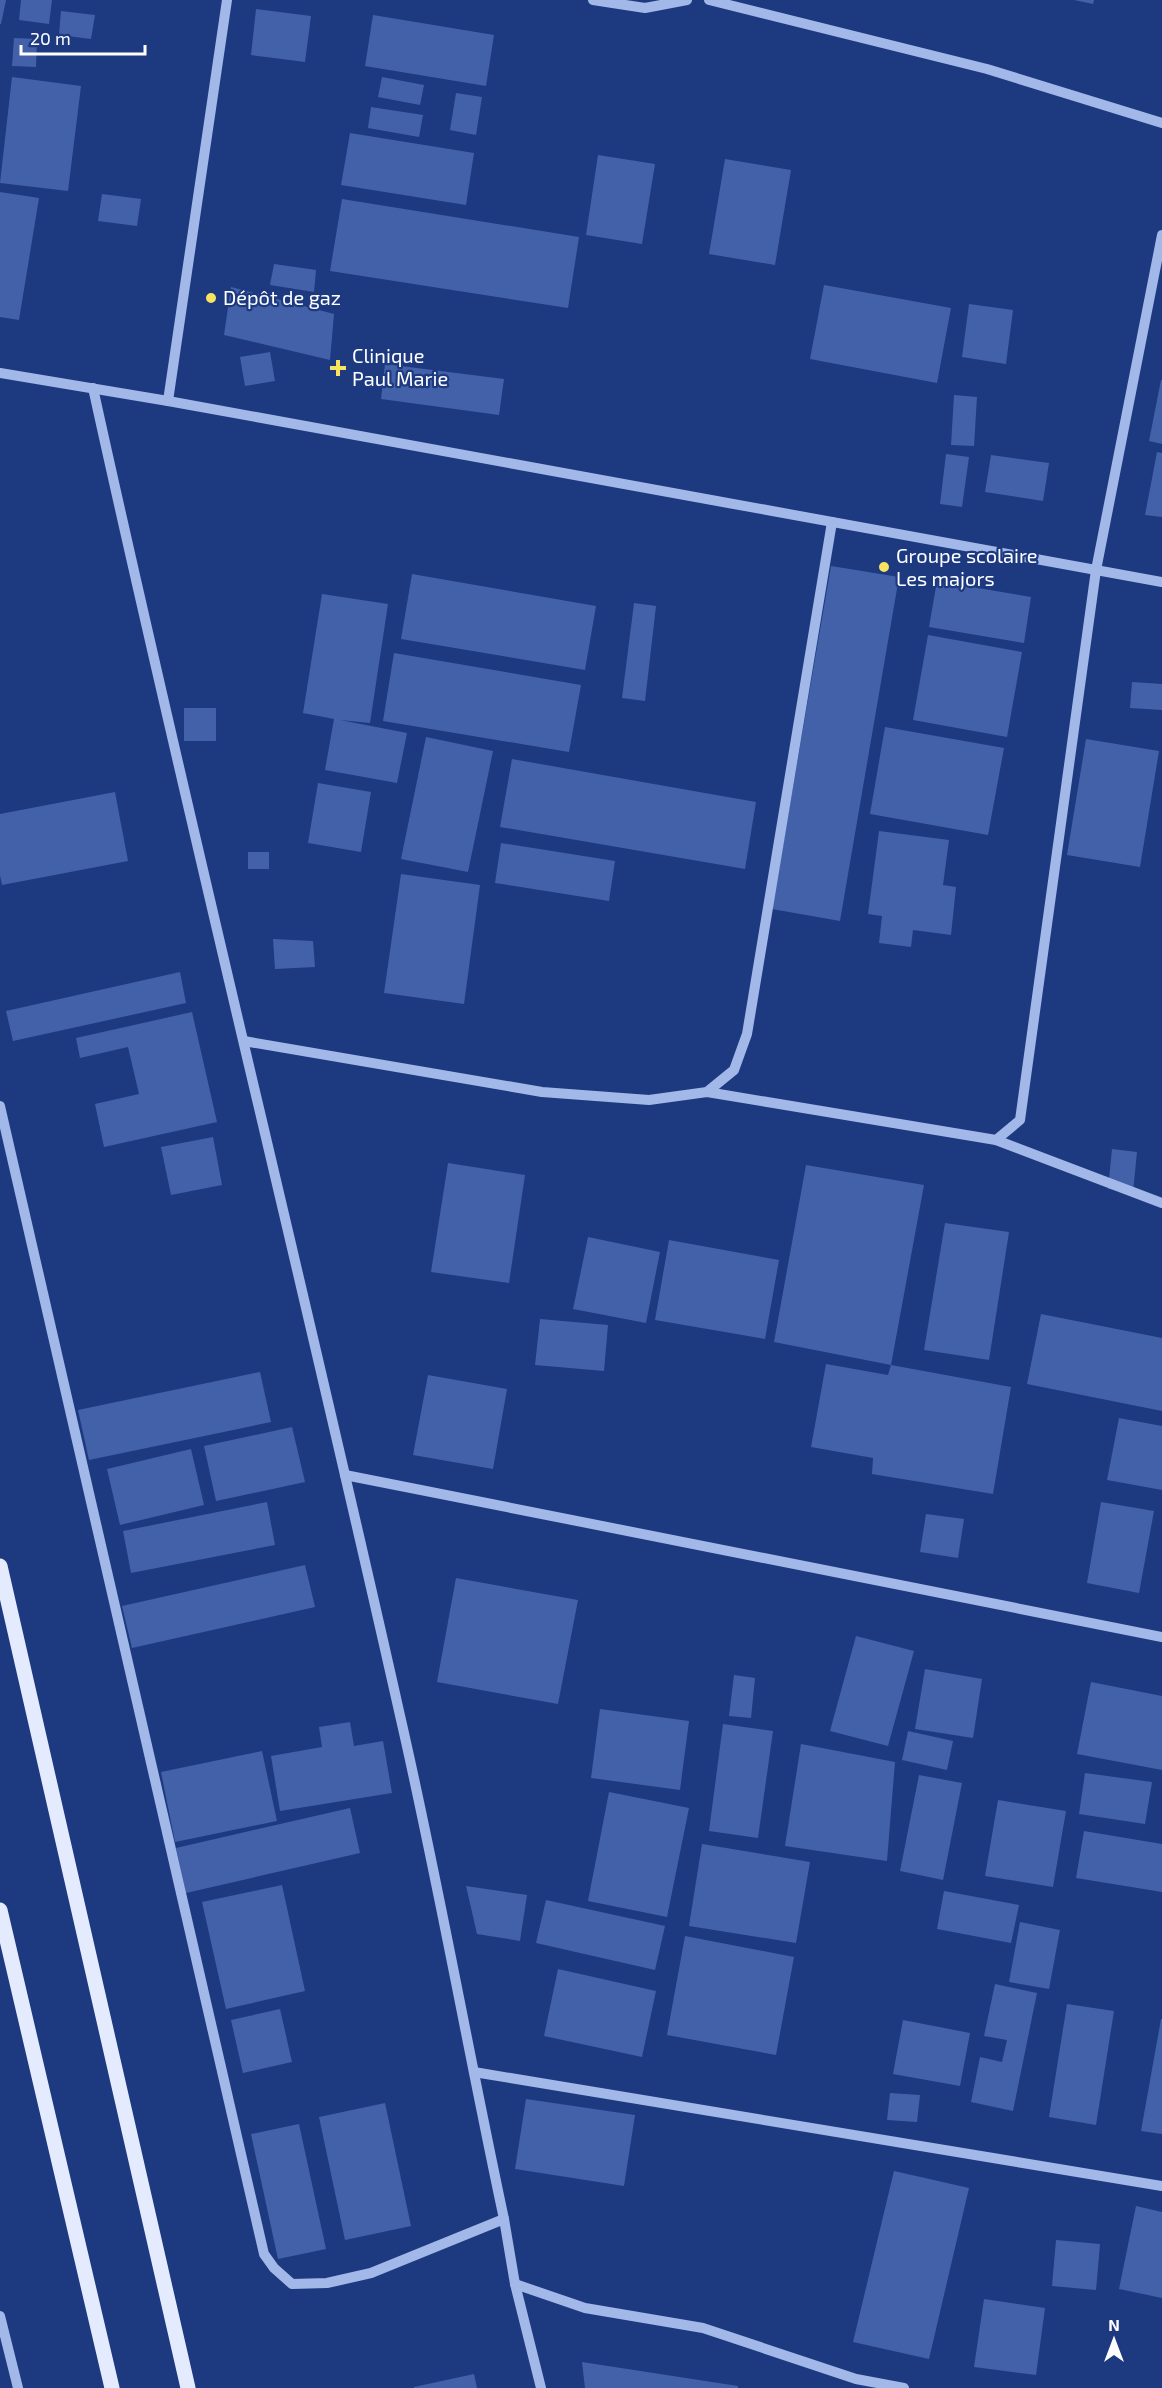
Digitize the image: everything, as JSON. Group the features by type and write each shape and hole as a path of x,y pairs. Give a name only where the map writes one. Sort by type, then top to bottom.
{"main road":[{"path":"0,1566 188,2388"},
{"path":"0,1910 112,2388"}],"street":[{"path":"168,401 227,0"},
{"path":"593,0 645,8 687,0"},
{"path":"709,0 987,69 1162,123"},
{"path":"996,1140 1020,1120 1096,570 1162,235"},
{"path":"0,373 168,401 1162,582"},
{"path":"93,388 155,669 401,1717 504,2220 515,2284 541,2388"},
{"path":"707,1092 734,1070 747,1034 832,522"},
{"path":"244,1041 542,1092 649,1100 707,1092 996,1140 1162,1203"},
{"path":"0,1106 264,2254 274,2268 292,2284 327,2283 371,2272 504,2220"},
{"path":"345,1475 1162,1637"},
{"path":"474,2072 1162,2186"},
{"path":"515,2284 585,2308 703,2328 856,2379 904,2388"},
{"path":"0,2316 18,2388"}],"building":[{"path":"0,0 6,0 1,24 0,24"},
{"path":"21,0 52,0 49,24 19,20"},
{"path":"1074,0 1094,0 1093,4"},
{"path":"256,9 311,16 305,62 251,55"},
{"path":"61,11 95,15 91,39 59,35"},
{"path":"373,15 494,35 486,86 365,66"},
{"path":"14,38 37,39 36,67 12,66"},
{"path":"12,77 81,86 68,191 0,183"},
{"path":"382,77 424,85 420,105 378,97"},
{"path":"456,93 482,97 476,135 450,130"},
{"path":"371,107 423,115 419,137 368,128"},
{"path":"350,133 474,153 466,205 341,185"},
{"path":"598,155 655,164 642,244 586,235"},
{"path":"725,159 791,170 775,265 709,254"},
{"path":"0,192 39,198 19,320 0,317"},
{"path":"102,194 141,199 137,226 98,221"},
{"path":"342,199 579,237 568,308 330,271"},
{"path":"274,264 316,270 314,292 270,285"},
{"path":"824,285 951,308 937,383 810,359"},
{"path":"231,287 334,314 330,360 224,335"},
{"path":"969,304 1013,310 1006,364 962,357"},
{"path":"270,352 275,381 245,386 240,357"},
{"path":"385,364 504,379 499,415 381,399"},
{"path":"1162,380 1162,444 1149,441"},
{"path":"954,395 977,397 974,446 951,445"},
{"path":"1157,452 1162,453 1162,517 1145,515"},
{"path":"946,454 969,457 962,507 940,504"},
{"path":"991,455 1049,463 1043,501 985,492"},
{"path":"831,566 899,577 840,921 772,909"},
{"path":"412,574 596,606 585,670 401,639"},
{"path":"937,581 1031,597 1024,643 929,627"},
{"path":"322,594 388,604 370,723 340,720 407,733 397,783 325,770 334,719 303,713"},
{"path":"634,603 656,606 645,701 622,698"},
{"path":"928,635 1022,652 1007,737 913,720"},
{"path":"394,653 581,685 569,752 383,721"},
{"path":"1132,682 1162,684 1162,710 1130,708"},
{"path":"184,708 216,708 216,741 184,741"},
{"path":"885,727 1004,748 988,835 870,814"},
{"path":"426,737 493,751 468,872 401,859"},
{"path":"1086,739 1159,751 1140,867 1067,855"},
{"path":"512,759 756,802 745,869 500,827"},
{"path":"318,783 371,792 361,852 308,843"},
{"path":"115,792 128,861 2,885 0,814"},
{"path":"879,831 949,840 943,885 956,887 951,935 913,930 911,947 879,943 882,916 868,914"},
{"path":"501,843 615,861 609,901 495,883"},
{"path":"248,852 269,852 269,869 248,869"},
{"path":"401,874 480,885 464,1004 384,993"},
{"path":"273,939 313,941 315,967 275,969"},
{"path":"180,972 186,1003 13,1041 6,1011"},
{"path":"192,1012 217,1122 104,1147 95,1104 139,1094 128,1047 80,1058 76,1038"},
{"path":"213,1137 222,1185 171,1195 161,1147"},
{"path":"1112,1149 1137,1152 1133,1192 1108,1189"},
{"path":"448,1163 525,1175 509,1283 431,1272"},
{"path":"806,1165 924,1185 891,1365 774,1342"},
{"path":"945,1223 1009,1232 989,1360 924,1350"},
{"path":"588,1237 660,1252 646,1323 573,1309"},
{"path":"669,1240 779,1260 765,1339 655,1320"},
{"path":"1041,1314 1162,1338 1162,1411 1027,1384"},
{"path":"540,1319 608,1325 604,1371 535,1365"},
{"path":"826,1364 888,1375 891,1365 1011,1387 993,1494 872,1474 873,1458 811,1447"},
{"path":"260,1372 271,1422 89,1460 78,1410"},
{"path":"428,1375 507,1389 493,1469 413,1455"},
{"path":"1119,1418 1162,1426 1162,1490 1107,1480"},
{"path":"292,1427 305,1482 216,1501 204,1446"},
{"path":"191,1449 204,1505 120,1525 107,1469"},
{"path":"267,1502 275,1545 131,1573 123,1531"},
{"path":"1101,1502 1154,1511 1139,1593 1087,1583"},
{"path":"926,1514 964,1519 958,1558 920,1552"},
{"path":"305,1565 315,1607 132,1648 122,1606"},
{"path":"456,1578 578,1600 558,1704 437,1682"},
{"path":"856,1636 914,1651 888,1746 830,1731"},
{"path":"925,1669 982,1679 973,1738 915,1729"},
{"path":"734,1675 755,1678 751,1718 729,1716"},
{"path":"1091,1682 1162,1696 1162,1770 1077,1754"},
{"path":"600,1709 689,1721 680,1790 591,1778"},
{"path":"350,1722 354,1746 383,1741 392,1793 280,1811 271,1756 322,1747 319,1727"},
{"path":"723,1724 773,1731 758,1838 709,1831"},
{"path":"908,1731 953,1741 947,1770 902,1760"},
{"path":"801,1744 895,1762 887,1861 785,1846"},
{"path":"262,1751 277,1821 175,1842 161,1772"},
{"path":"1085,1773 1152,1782 1145,1824 1079,1814"},
{"path":"919,1775 962,1783 943,1880 900,1871"},
{"path":"609,1792 689,1808 667,1917 588,1901"},
{"path":"998,1800 1066,1811 1053,1887 985,1876"},
{"path":"350,1808 360,1853 186,1893 176,1848"},
{"path":"1084,1831 1162,1844 1162,1892 1076,1878"},
{"path":"702,1844 810,1862 796,1943 689,1926"},
{"path":"282,1885 305,1991 226,2009 202,1902"},
{"path":"466,1886 527,1895 520,1941 477,1934"},
{"path":"944,1891 1019,1905 1011,1943 937,1929"},
{"path":"546,1900 665,1926 655,1970 536,1943"},
{"path":"1020,1922 1060,1930 1049,1989 1009,1982"},
{"path":"685,1936 794,1957 776,2055 667,2035"},
{"path":"558,1969 656,1991 642,2057 544,2036"},
{"path":"995,1984 1037,1993 1013,2111 971,2102 980,2057 1002,2062 1007,2040 984,2036"},
{"path":"1067,2004 1114,2011 1096,2125 1049,2117"},
{"path":"280,2009 292,2062 243,2073 231,2020"},
{"path":"1162,2019 1162,2134 1141,2131"},
{"path":"903,2020 970,2033 960,2086 893,2074"},
{"path":"890,2093 920,2095 917,2122 887,2120"},
{"path":"526,2099 635,2115 624,2186 515,2169"},
{"path":"385,2103 411,2226 345,2240 319,2117"},
{"path":"299,2124 326,2249 278,2259 251,2134"},
{"path":"894,2171 969,2188 929,2359 853,2342"},
{"path":"1136,2206 1162,2212 1162,2298 1119,2289"},
{"path":"1056,2240 1100,2244 1096,2290 1052,2286"},
{"path":"984,2299 1045,2308 1036,2375 974,2367"},
{"path":"582,2362 738,2386 738,2388 585,2388"},
{"path":"474,2374 477,2388 414,2388 414,2387"}],"place":[{"name":"Dépôt de gaz","path":"211,298"},
{"name":"Clinique Paul Marie","path":"338,368"},
{"name":"Groupe scolaire Les majors","path":"884,567"}]}
